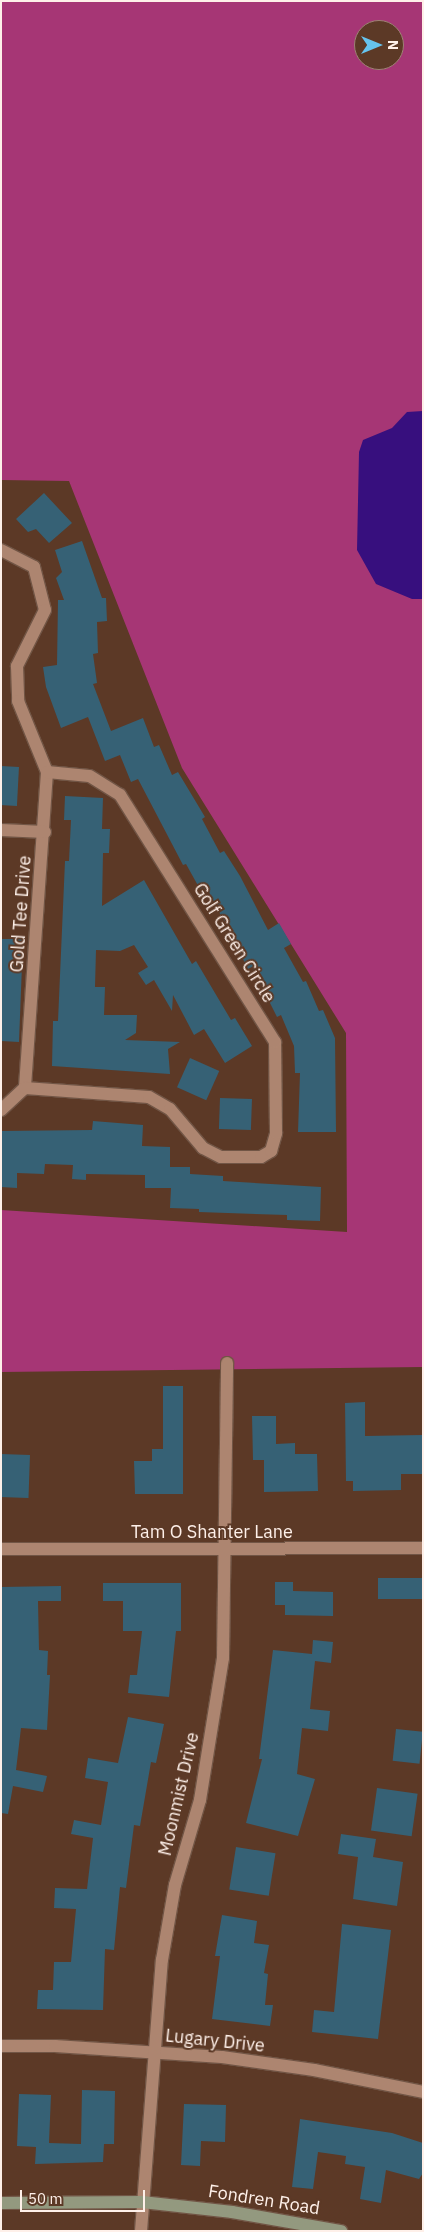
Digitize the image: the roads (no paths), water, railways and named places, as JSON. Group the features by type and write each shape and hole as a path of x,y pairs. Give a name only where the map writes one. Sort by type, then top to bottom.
{"main road":[{"name":"Fondren Road","path":"1,2203 142,2202 232,2212 341,2231"}],"street":[{"path":"1,550 34,567 45,610 17,666 18,701 47,772"},
{"name":"Gold Tee Drive","path":"25,1088 45,832 47,772"},
{"name":"Golf Green Circle","path":"25,1088 149,1097 170,1109 203,1148 221,1157 261,1157 272,1152 276,1133 275,1042 126,804 106,784 89,776 47,772"},
{"path":"1,830 45,832"},
{"path":"1,1110 25,1088"},
{"name":"Moonmist Drive","path":"141,2231 162,1960 175,1885 200,1800 223,1658 227,1550 227,1363"},
{"name":"Tam O Shanter Lane","path":"1,1549 227,1550 423,1548"},
{"name":"Lugary Drive","path":"1,2046 154,2052 314,2070 422,2089"}]}
